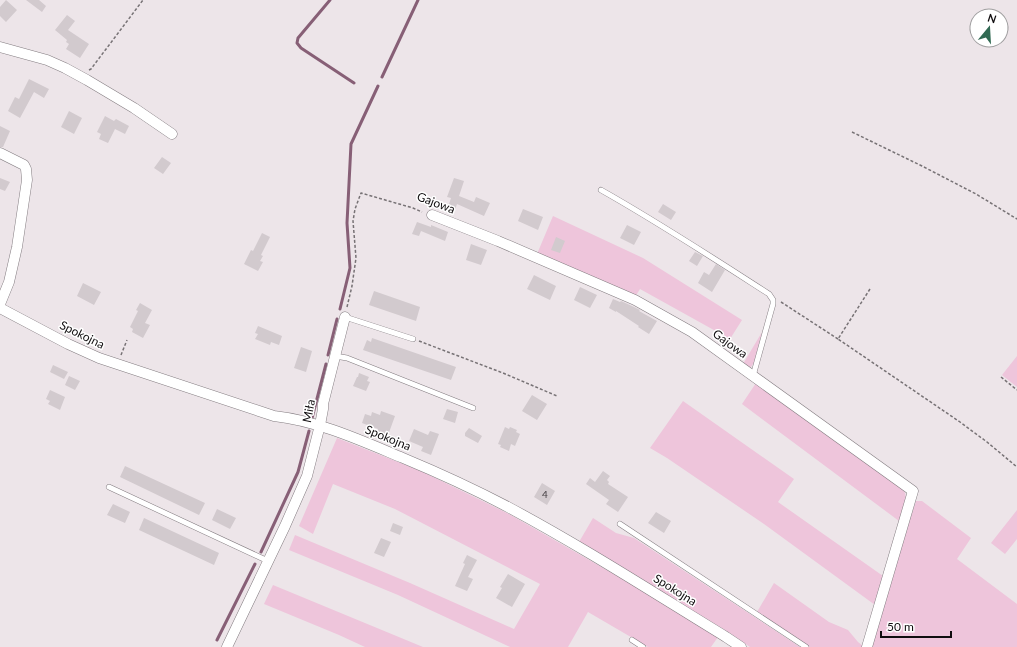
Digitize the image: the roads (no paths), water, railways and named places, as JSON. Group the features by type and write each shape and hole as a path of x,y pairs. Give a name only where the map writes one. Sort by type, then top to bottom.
{"street":[{"path":"0,47 47,60 65,68 134,108 172,134"},
{"path":"0,153 24,165 27,180 17,247 9,282 0,304"},
{"name":"Gajowa","path":"432,215 498,241 635,300 692,332 913,491 867,647"},
{"name":"Spokojna","path":"0,308 74,347 99,358 274,416 320,425 422,466 508,507 595,556 741,647"},
{"name":"Miła","path":"227,647 307,476 345,317"}],"lane":[{"path":"601,190 717,259 769,294 773,300 773,304 753,376"},
{"path":"345,317 413,339"},
{"path":"335,356 347,358 473,408"},
{"path":"109,488 268,561"},
{"path":"620,524 806,647"},
{"path":"632,640 643,647"}],"waterway":[{"path":"330,0 298,38 297,43 301,48 354,83"},
{"path":"382,77 418,0"},
{"path":"340,309 350,268 347,223 351,144 378,86"},
{"path":"328,355 337,319"},
{"path":"312,418 326,364"},
{"path":"261,552 298,472 309,431"},
{"path":"217,640 255,564"}]}
